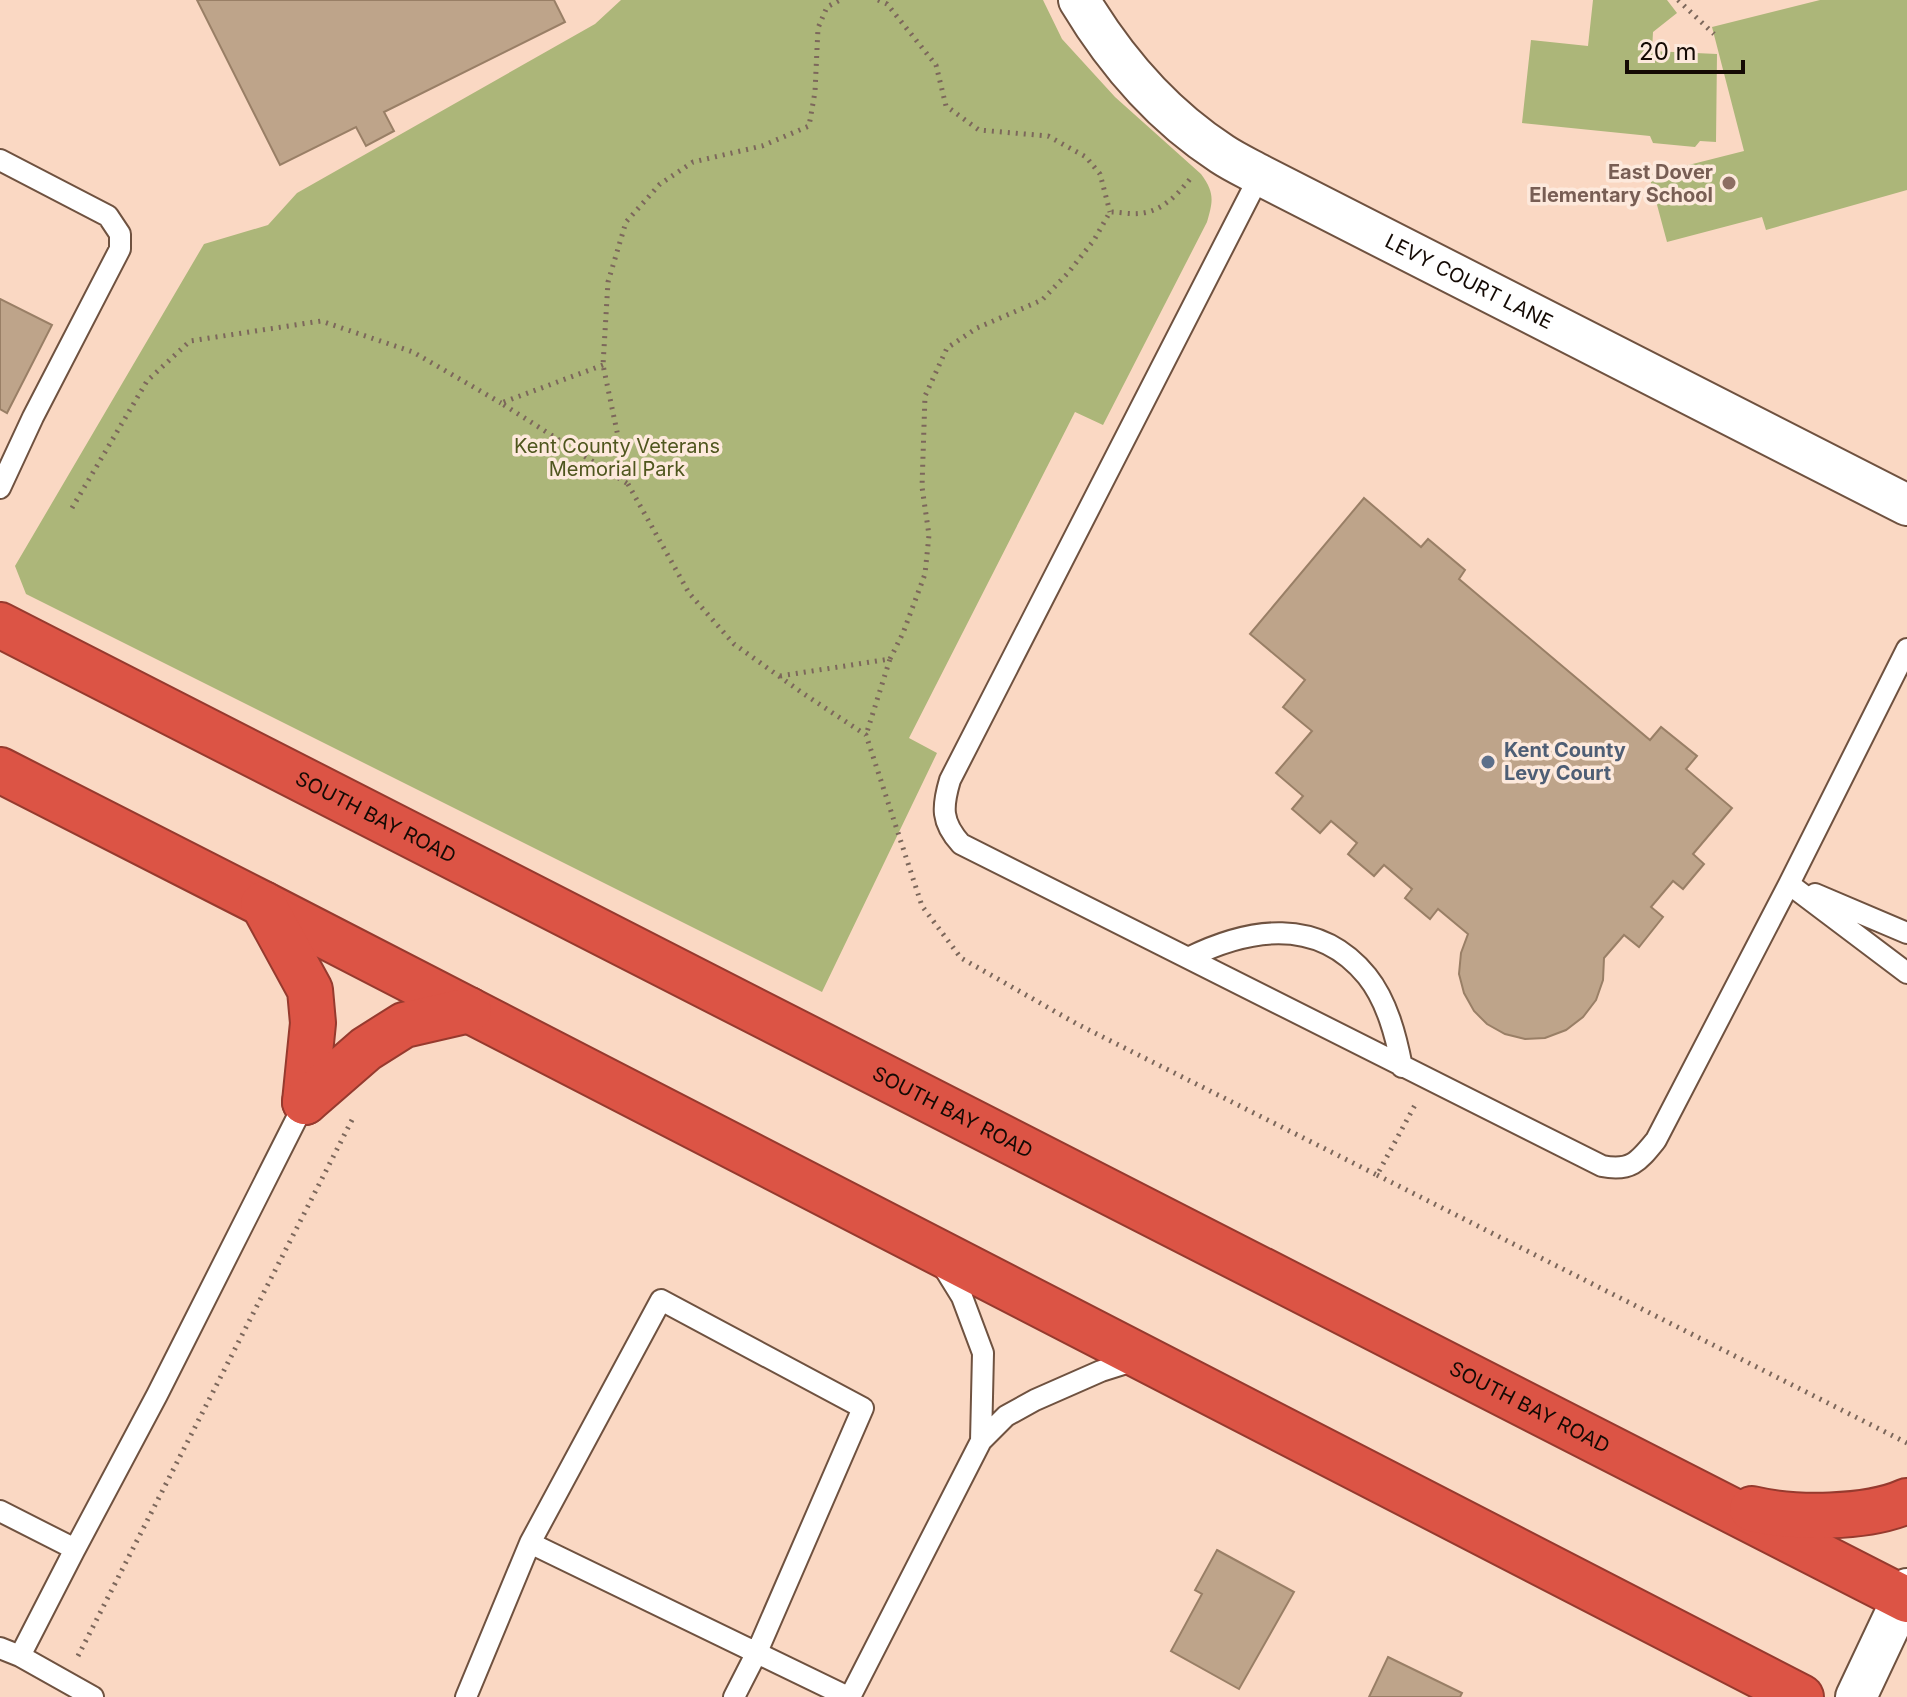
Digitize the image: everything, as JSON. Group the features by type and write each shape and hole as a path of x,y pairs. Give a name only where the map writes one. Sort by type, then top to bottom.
{"highway":[{"name":"SOUTH BAY ROAD","path":"0,625 1906,1596"},
{"path":"0,770 1801,1697"},
{"path":"263,904 310,990 313,1023 305,1102"},
{"path":"305,1102 366,1049 404,1025 469,1010"},
{"path":"1711,1499 1768,1513 1813,1516 1865,1512 1907,1501"},
{"path":"1650,1620 1737,1697"}],"street":[{"name":"LEVY COURT LANE","path":"1079,0 1118,58 1147,92 1210,145 1260,175 1907,505"},
{"path":"1856,1697 1906,1596"}],"lane":[{"path":"0,160 108,216 120,234 120,249 0,488"},
{"path":"1260,175 950,780 943,803 951,833 961,844 1602,1166 1628,1167 1640,1160 1656,1140 1907,649"},
{"path":"1789,884 1907,933"},
{"path":"1789,884 1907,973"},
{"path":"1188,958 1214,945 1259,934 1283,933 1307,937 1331,946 1351,960 1368,978 1382,1001 1396,1036 1402,1067"},
{"path":"20,1656 157,1395 305,1102"},
{"path":"931,1249 962,1297 983,1353 981,1441"},
{"path":"466,1697 530,1543 661,1300 863,1408 757,1652 734,1697"},
{"path":"530,1543 849,1697 981,1441 1006,1416 1035,1400 1101,1371 1143,1358"},
{"path":"0,1511 75,1549"},
{"path":"0,1648 93,1697"}],"path":[{"path":"72,508 147,381 190,341 321,321 413,352 501,403 628,484 603,365 608,282 626,222 660,184 693,162 762,146 809,126 815,92 818,28 827,7 840,0"},
{"path":"866,735 890,659 925,574 929,535 922,487 925,396 947,348 977,328 1042,300 1094,240 1110,212 1100,174 1086,157 1048,136 979,130 946,106 936,65 887,4 878,0"},
{"path":"1678,0 1714,34"},
{"path":"1110,212 1143,213 1159,208 1175,198 1190,178"},
{"path":"501,403 603,365"},
{"path":"779,676 890,659"},
{"path":"72,1667 355,1114"},
{"path":"1377,1175 1907,1443"}],"green space":[{"name":"Kent County Veterans Memorial Park","path":"621,0 1043,0 1062,39 1115,97 1201,174 1211,192 1207,222 1103,425 1075,412 909,738 937,753 822,992 26,594 15,566 204,244 268,225 297,193 595,24"},
{"path":"1593,0 1667,0 1677,13 1653,32 1652,51 1717,54 1716,142 1700,141 1695,147 1653,143 1650,136 1522,123 1531,40 1588,46"},
{"path":"1820,0 1907,0 1907,190 1766,230 1762,217 1667,242 1649,175 1744,151 1712,27"}],"building":[{"path":"197,0 554,0 565,22 384,112 394,131 366,146 356,127 280,165"},
{"path":"0,299 52,325 7,413 0,409"},
{"name":"Kent County Levy Court","path":"1364,498 1421,547 1428,539 1465,570 1459,579 1650,740 1661,727 1697,756 1686,769 1732,808 1693,854 1704,864 1683,889 1673,881 1651,907 1663,917 1639,947 1624,935 1604,958 1603,980 1596,1000 1583,1017 1566,1030 1545,1038 1525,1039 1505,1034 1487,1024 1474,1011 1464,993 1459,974 1461,953 1468,934 1438,909 1430,919 1405,898 1412,889 1384,865 1374,876 1348,854 1357,843 1331,821 1320,833 1292,809 1303,796 1276,773 1312,731 1283,707 1305,680 1250,634"},
{"path":"1217,1550 1294,1592 1239,1689 1171,1651 1202,1594 1195,1590"},
{"path":"1388,1657 1462,1693 1460,1697 1369,1697"}],"place":[{"name":"East Dover Elementary School","path":"1729,183"},
{"name":"Kent County Levy Court","path":"1488,762"}]}
